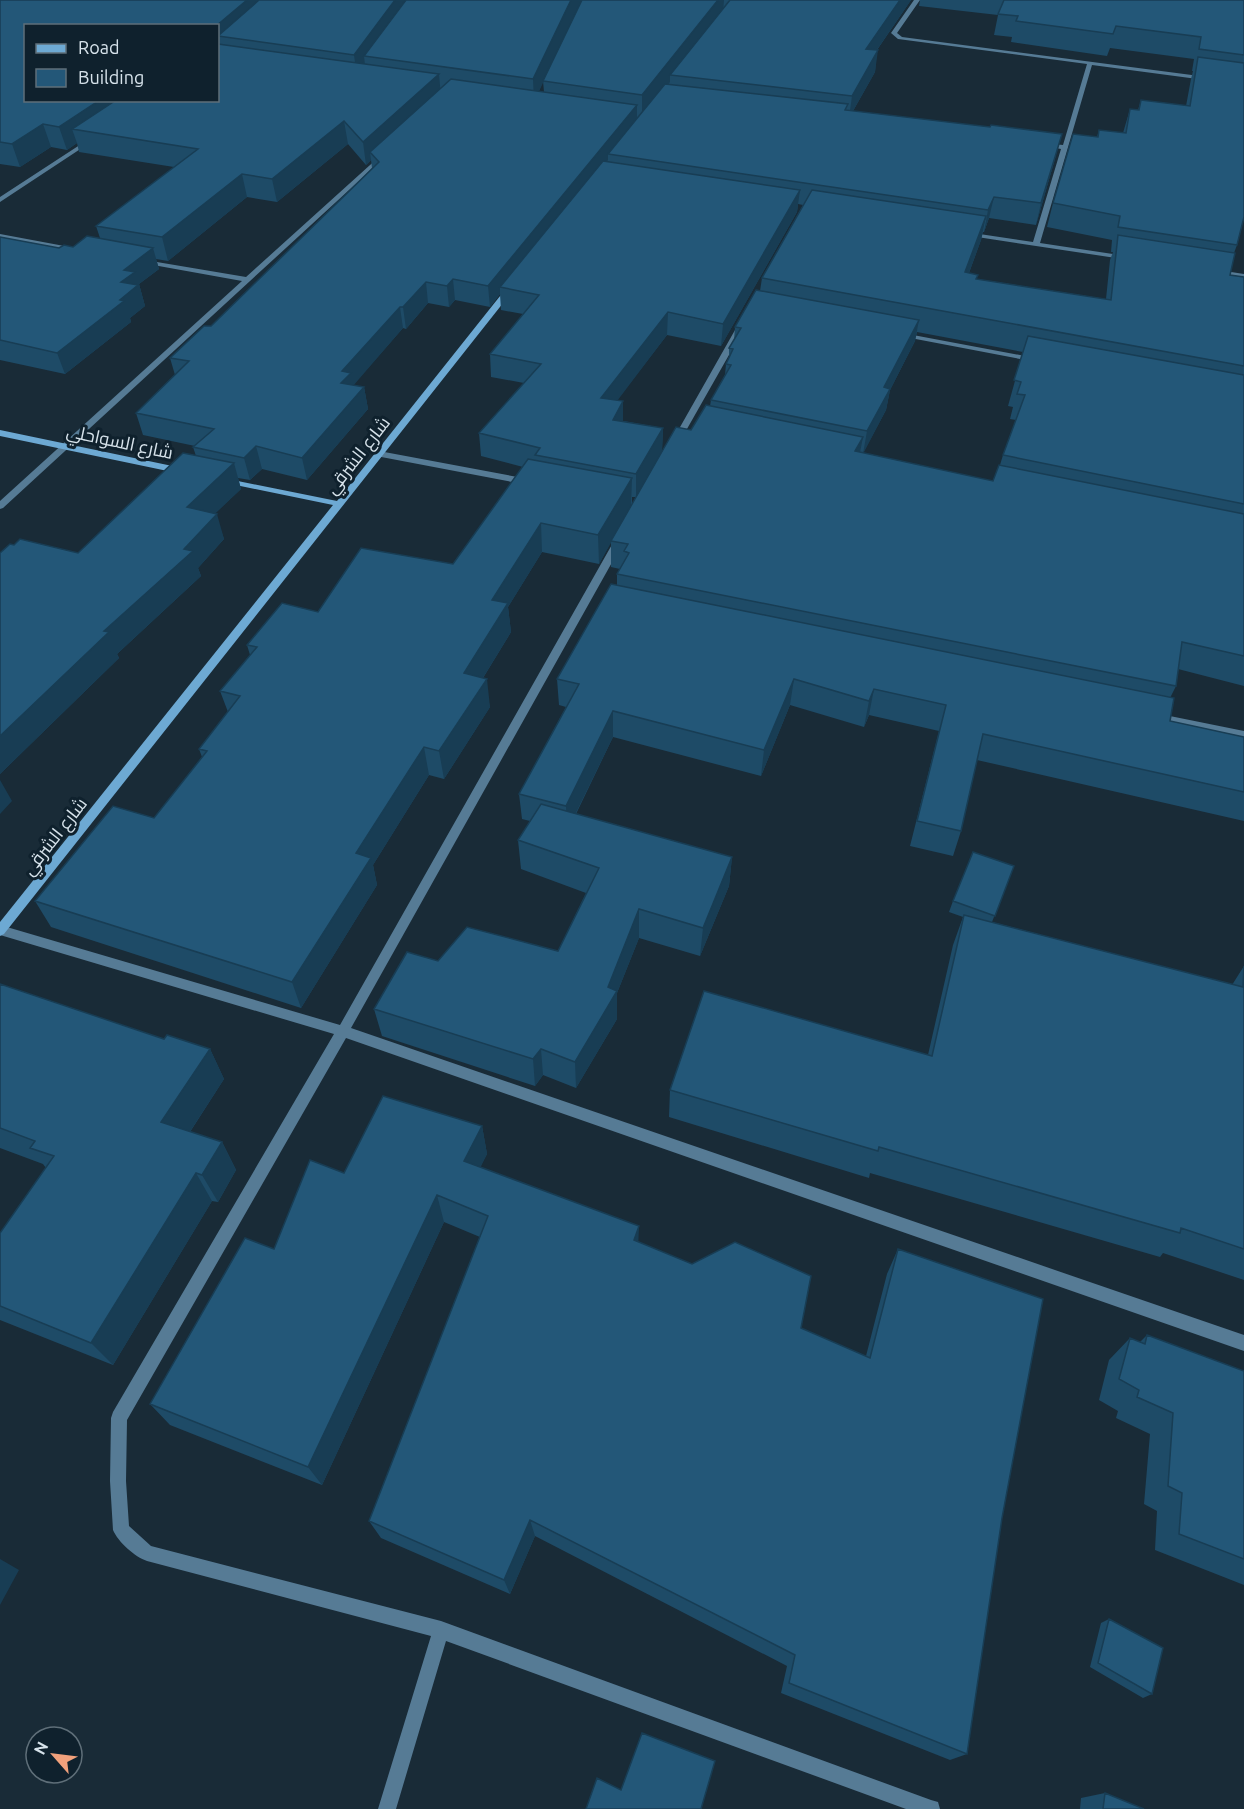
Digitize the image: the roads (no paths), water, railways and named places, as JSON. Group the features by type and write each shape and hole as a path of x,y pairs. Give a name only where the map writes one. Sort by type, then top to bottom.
{"street":[{"path":"917,0 894,33 900,38 1211,78"},
{"path":"1036,245 1090,63"},
{"path":"0,200 100,134"},
{"path":"1032,143 1066,147"},
{"path":"0,506 389,151"},
{"path":"955,232 1140,260"},
{"path":"0,236 82,251"},
{"path":"130,259 248,280"},
{"path":"1209,271 1244,276"},
{"name":"شارع الشرقي","path":"0,930 519,278"},
{"path":"670,452 747,316"},
{"path":"894,333 1046,361"},
{"path":"687,422 698,425"},
{"name":"شارع السواحلي","path":"0,433 190,472"},
{"path":"379,454 538,484"},
{"path":"213,477 339,504"},
{"path":"625,532 343,1031 119,1418 118,1480 121,1530 147,1552 441,1630 932,1809"},
{"path":"586,599 598,602"},
{"path":"1138,714 1244,735"},
{"path":"0,930 343,1031 1244,1343"},
{"path":"387,1809 441,1630"}]}
